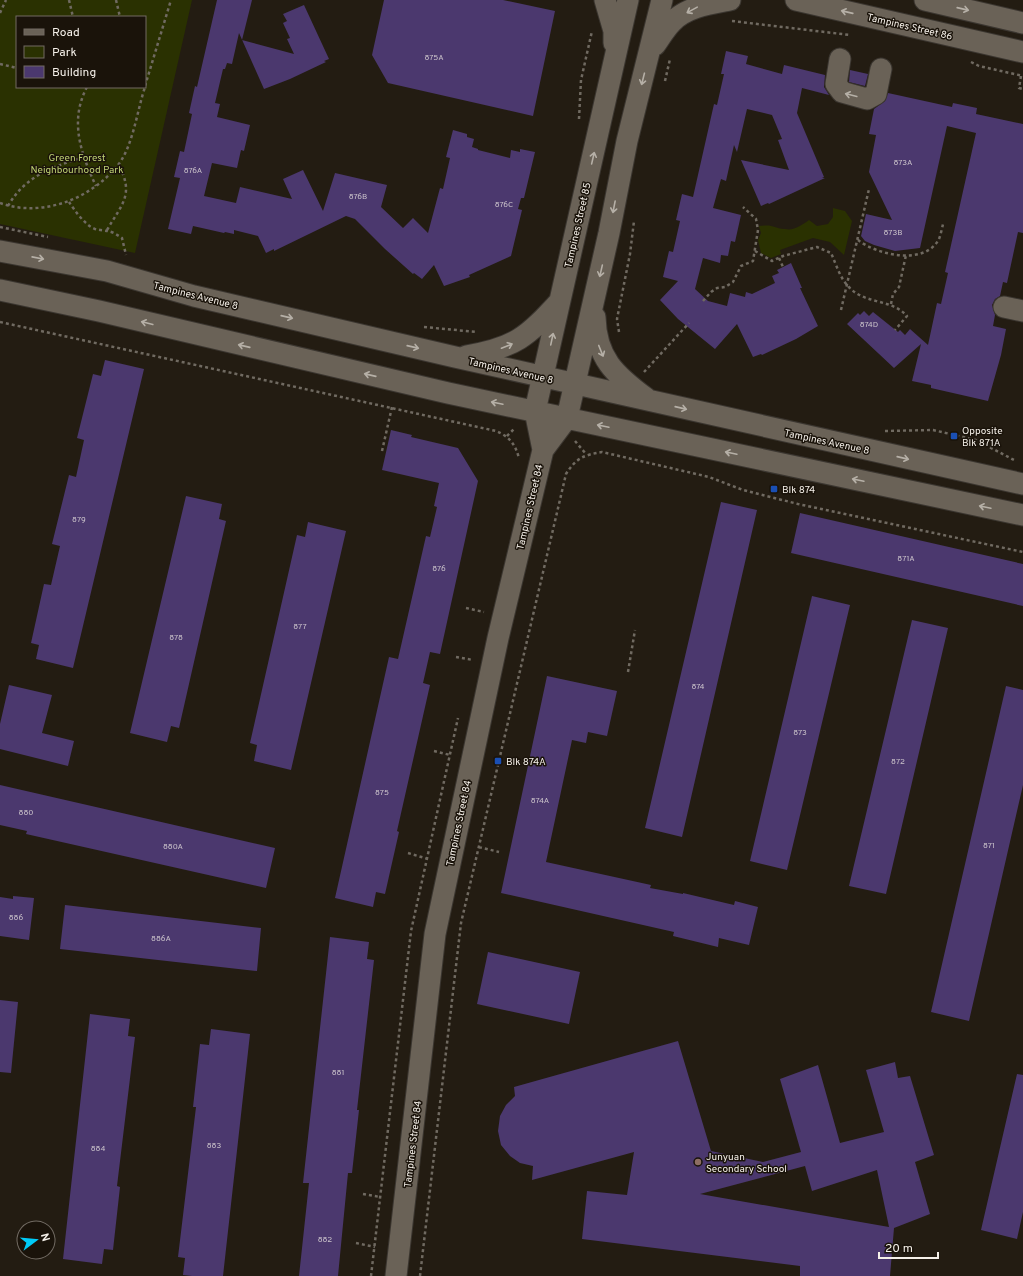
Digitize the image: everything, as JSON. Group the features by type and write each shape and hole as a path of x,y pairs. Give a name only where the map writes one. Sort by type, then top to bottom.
{"street":[{"path":"605,0 614,31 614,61"},
{"name":"Tampines Street 85","path":"543,450 535,411 628,0"},
{"path":"574,385 594,299 627,141 662,0"},
{"path":"649,53 672,22 705,4 730,0"},
{"name":"Tampines Street 86","path":"796,0 1023,52"},
{"path":"925,0 1023,23"},
{"path":"840,59 836,84 842,92 867,99 876,94 881,68"},
{"name":"Tampines Avenue 8","path":"0,251 107,271 194,296 574,385 1023,484"},
{"path":"0,290 99,311 448,393 1023,515"},
{"path":"594,299 595,336 603,356 617,375 650,401"},
{"path":"456,357 488,352 508,346 522,338 541,322 560,301"},
{"name":"Tampines Street 84","path":"396,1276 435,934 498,638 543,450 567,418 574,385"}],"path":[{"path":"0,13 6,0"},
{"path":"69,0 73,16"},
{"path":"116,0 120,16"},
{"path":"146,84 171,0"},
{"path":"729,21 853,35"},
{"path":"578,120 581,80 592,29"},
{"path":"663,87 671,58"},
{"path":"966,60 979,66 1022,76 1019,88 1023,89"},
{"path":"0,64 16,68"},
{"path":"88,88 77,118 78,131 84,157 96,186"},
{"path":"0,203 8,206 24,208 69,202 96,186 118,164 131,138 145,88"},
{"path":"8,206 16,192 26,182 49,170 84,157"},
{"path":"107,230 122,206 127,194 125,176 118,164"},
{"path":"841,310 870,189"},
{"path":"69,202 87,225 96,229 107,230 122,238 126,254"},
{"path":"703,301 717,288 725,287 733,282 741,266 754,261 758,230 756,219 743,208"},
{"path":"619,333 617,319 630,254 634,217"},
{"path":"858,240 872,249 886,254 906,255 927,251 939,239 943,224"},
{"path":"0,227 52,238"},
{"path":"755,250 772,261 817,247 830,253 847,286 856,294 870,300 890,304 901,309 907,316 895,330"},
{"path":"118,253 133,257"},
{"path":"890,304 893,294 899,287 906,255"},
{"path":"779,258 783,267"},
{"path":"0,322 496,431 507,436 516,427"},
{"path":"642,374 689,323"},
{"path":"422,327 484,333"},
{"path":"638,368 642,374 647,377"},
{"path":"382,451 392,408"},
{"path":"883,431 933,430 976,440 1016,461"},
{"path":"574,439 586,454"},
{"path":"420,1276 461,924 566,474 573,462 586,454 602,452 709,477 743,490 798,504 1023,552"},
{"path":"466,608 486,612"},
{"path":"628,672 635,630"},
{"path":"456,657 473,660"},
{"path":"434,751 450,755"},
{"path":"479,847 499,852"},
{"path":"408,853 427,859"},
{"path":"363,1194 380,1198"},
{"path":"356,1243 375,1247"}],"green space":[{"name":"Green Forest Neighbourhood Park","path":"0,0 192,0 135,253 0,224"},
{"path":"833,208 845,211 852,221 844,255 830,242 813,238 780,250 781,254 771,258 761,253 758,240 761,233 759,226 768,225 781,229 792,229 809,220 817,226 828,224 833,217"}],"building":[{"path":"217,0 252,0 242,40 239,33 232,64 227,63 225,69 223,69 215,103 220,104 217,117 250,125 244,151 241,150 237,168 212,163 204,196 236,203 240,187 292,199 283,179 303,170 323,211 335,173 387,185 381,207 403,228 413,218 428,233 440,188 443,189 450,158 446,157 453,130 467,134 467,137 474,139 472,147 478,150 510,158 511,150 520,152 520,149 535,152 524,198 521,198 518,209 522,210 511,256 469,275 470,277 444,286 434,265 422,279 414,273 413,274 355,219 346,216 274,251 274,249 266,253 258,236 234,230 234,234 193,226 191,234 168,229 180,178 174,177 180,151 184,152 192,114 189,113 195,86 197,87"},
{"path":"384,0 503,0 555,11 533,116 388,83 372,55"},
{"path":"304,5 329,59 324,61 326,62 290,79 264,89 242,40 294,54 287,39 290,38 283,23 287,21 283,14"},
{"path":"726,51 748,56 746,64 782,74 784,65 825,75 824,87 829,95 802,88 797,113 824,177 822,178 825,178 769,204 768,203 761,206 741,160 789,170 778,140 782,139 772,115 747,109 737,152 734,145 726,181 721,179 713,208 741,215 735,242 731,241 728,256 721,255 720,263 703,258 695,289 708,301 727,306 730,293 745,297 746,292 752,294 775,283 772,276 779,273 777,270 791,263 802,288 800,288 818,326 796,339 762,355 753,357 737,324 715,349 678,319 660,300 678,281 663,277 669,251 673,252 680,221 676,220 682,194 693,197 714,104 717,105 724,74 721,74"},
{"path":"850,70 868,74 865,86 849,82"},
{"path":"888,93 952,107 953,103 977,108 976,114 1023,124 1023,233 1018,232 1007,283 1003,282 1000,296 995,299 992,305 995,315 993,326 1006,329 1001,355 988,401 931,388 931,385 912,381 921,344 894,368 847,324 858,313 860,315 864,311 869,316 873,312 898,332 900,330 905,335 910,329 928,345 937,303 941,304 948,273 945,272 976,133 947,126 920,248 895,251 865,241 861,236 866,214 892,220 869,172 876,135 869,134 874,109 885,101"},
{"path":"105,360 144,369 73,668 36,659 39,645 31,643 44,584 51,585 60,546 52,544 69,475 76,477 84,440 77,438 93,374 101,376"},
{"path":"391,430 412,435 411,437 458,448 478,481 440,654 430,652 423,683 430,685 397,831 399,832 385,894 376,892 373,907 335,898 389,657 398,659 426,536 430,537 437,507 434,506 439,483 382,470"},
{"path":"186,496 222,504 219,519 226,521 179,728 171,726 167,742 130,733"},
{"path":"721,502 757,510 682,837 645,828"},
{"path":"800,513 1023,564 1023,606 791,553"},
{"path":"308,522 346,531 291,770 254,761 257,745 250,743 297,535 305,537"},
{"path":"812,596 850,605 787,870 750,861"},
{"path":"912,620 948,628 886,894 849,886"},
{"path":"547,676 617,691 607,736 588,732 586,743 572,740 546,862 651,885 650,888 683,893 734,905 735,901 758,907 749,945 719,938 718,947 673,936 674,932 501,893"},
{"path":"9,685 52,695 42,733 74,741 68,766 0,749 0,724"},
{"path":"1006,686 1023,690 1023,785 969,1021 931,1012"},
{"path":"0,785 275,848 266,888 26,834 27,831 0,825"},
{"path":"13,896 34,898 29,940 0,936 0,897 13,899"},
{"path":"65,905 261,928 257,971 60,949"},
{"path":"330,937 369,942 367,959 374,960 357,1110 359,1110 352,1173 348,1173 338,1276 299,1276 309,1183 303,1183"},
{"path":"488,952 580,972 569,1024 477,1004"},
{"path":"0,1000 18,1002 11,1073 0,1072"},
{"path":"90,1014 130,1019 128,1036 135,1037 117,1186 120,1187 113,1250 104,1249 102,1264 63,1259"},
{"path":"211,1029 250,1034 223,1276 192,1276 183,1275 185,1258 178,1257 196,1107 193,1107 200,1044 209,1045"},
{"path":"678,1041 711,1151 763,1162 801,1152 780,1079 818,1065 840,1143 884,1132 866,1070 895,1062 898,1078 910,1076 934,1155 915,1162 930,1214 894,1228 890,1276 800,1276 800,1266 582,1239 587,1191 627,1195 634,1152 532,1180 533,1166 520,1163 510,1156 501,1145 498,1131 500,1116 506,1105 515,1096 514,1087","holes":["805,1166 812,1191 877,1170 889,1227 700,1194"]},
{"path":"1017,1074 1023,1075 1023,1212 1017,1239 981,1230"}],"place":[{"name":"Opposite Blk 871A","path":"954,436"},
{"name":"Blk 874","path":"774,489"},
{"name":"Blk 874A","path":"498,761"},
{"name":"Junyuan Secondary School","path":"698,1162"}]}
